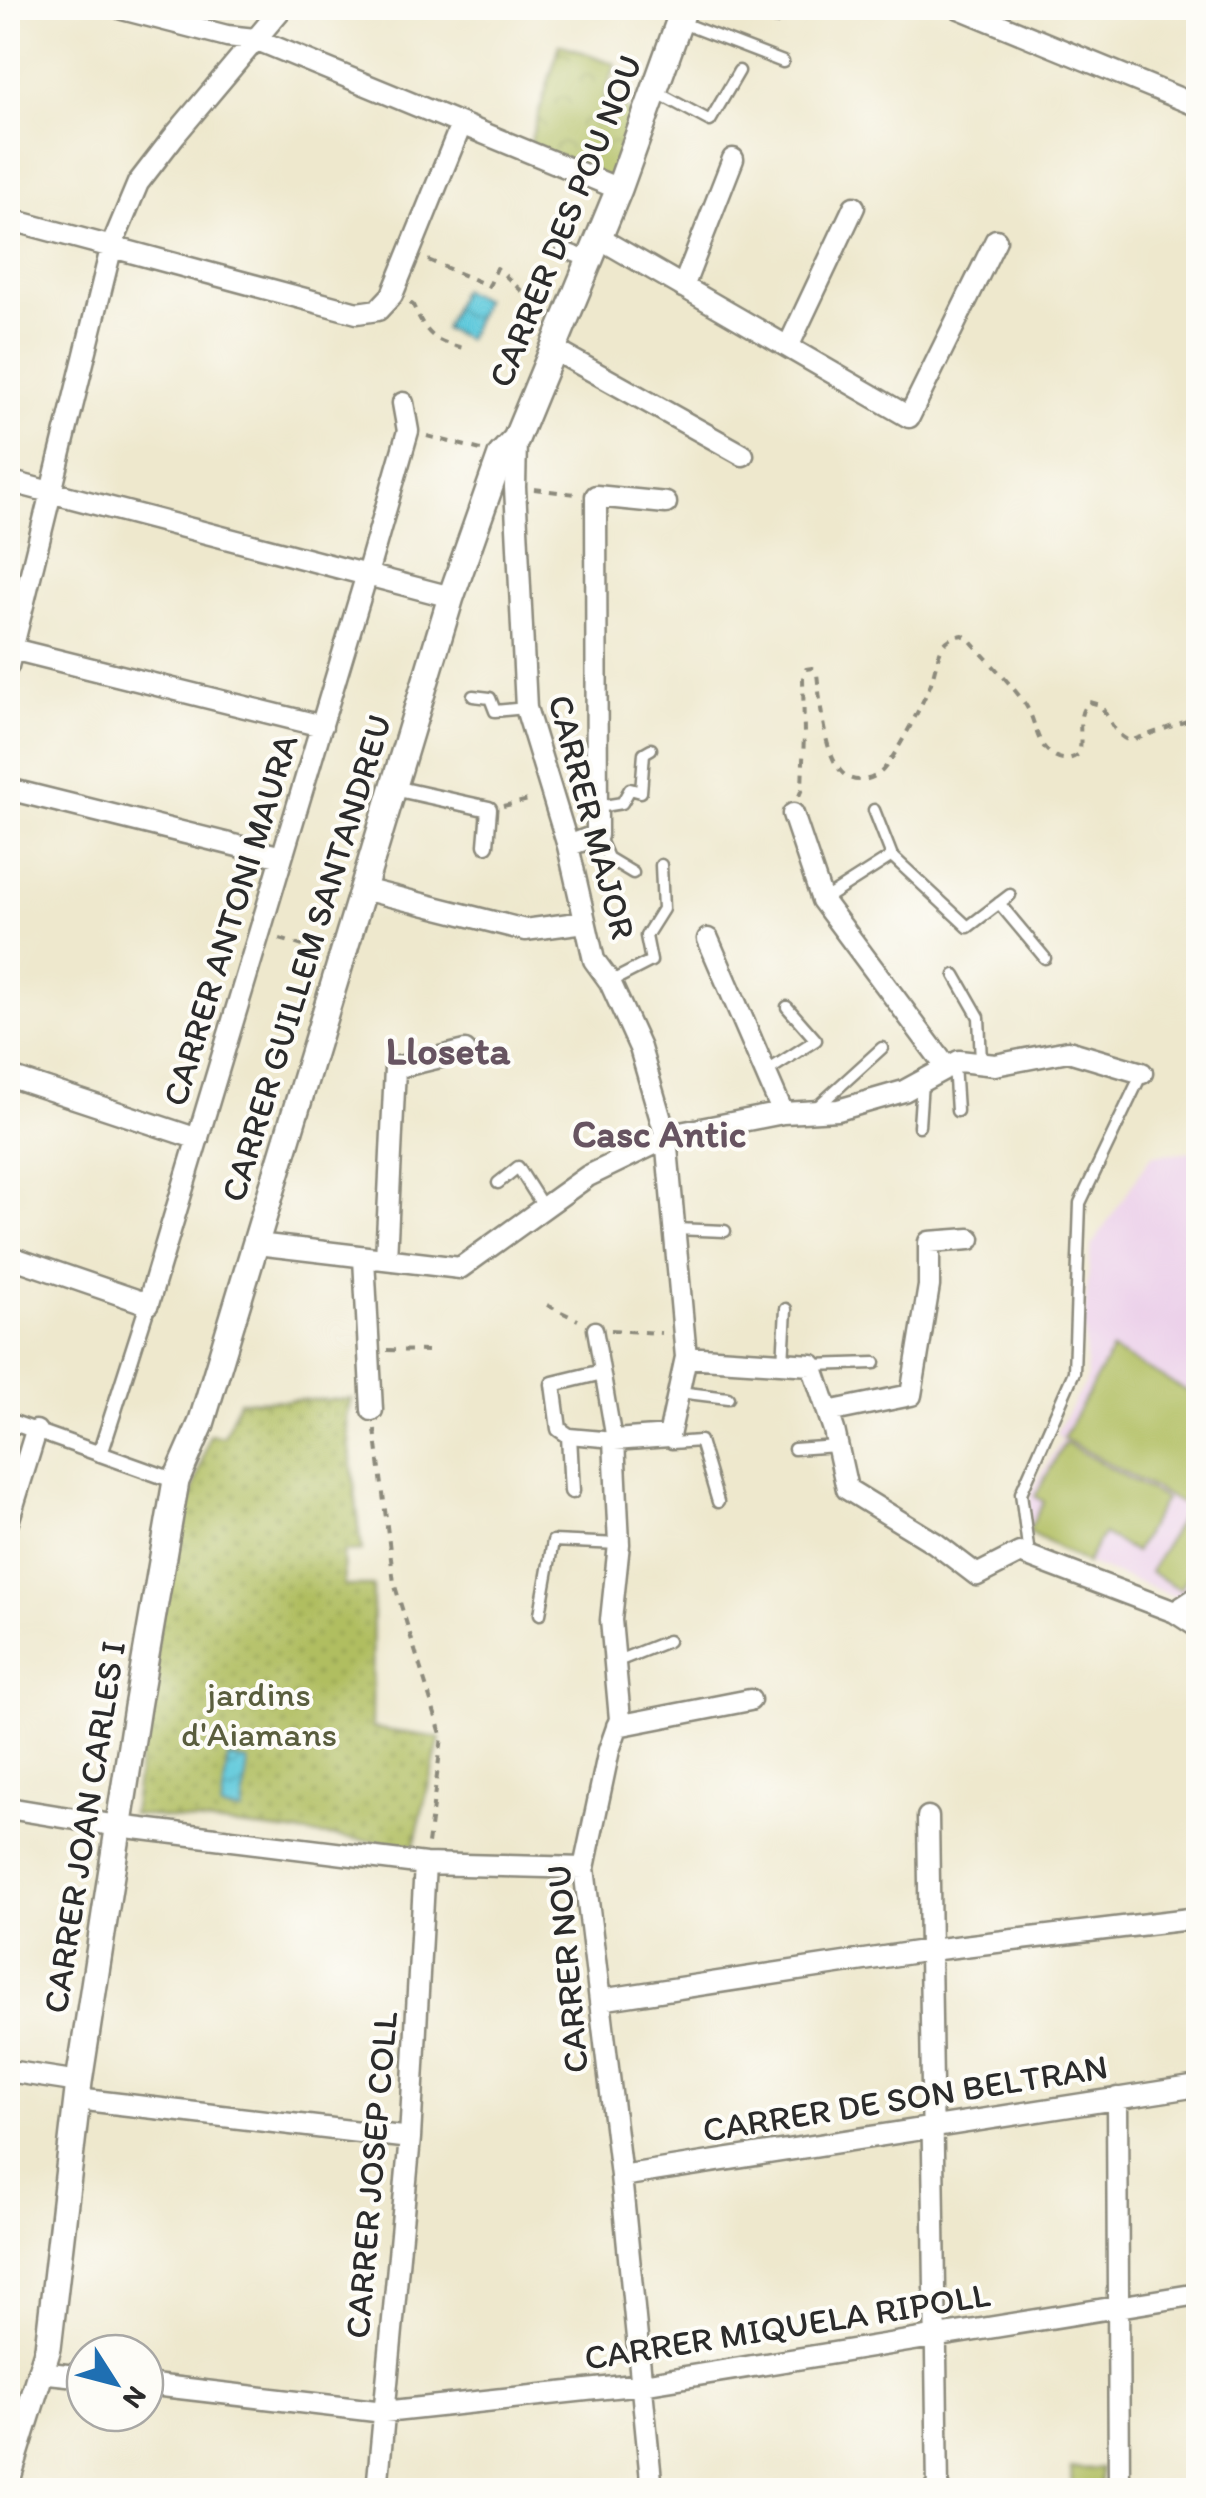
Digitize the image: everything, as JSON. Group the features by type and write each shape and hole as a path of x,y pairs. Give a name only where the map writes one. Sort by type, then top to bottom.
{"street":[{"path":"282,8 138,183 112,246 9,654 322,726"},
{"path":"959,8 1198,106"},
{"path":"122,9 255,40 619,189"},
{"name":"CARRER DES POU NOU","path":"509,447 619,189 683,15"},
{"path":"8,220 357,313 378,310 392,295 461,125"},
{"path":"683,286 734,160"},
{"path":"788,347 854,207"},
{"path":"564,250 594,249 683,286 909,417 996,240"},
{"path":"553,349 743,455"},
{"name":"CARRER ANTONI MAURA","path":"100,1454 368,574 408,431 403,402"},
{"name":"CARRER MAJOR","path":"509,447 515,487 526,708 568,846 594,960 610,982 640,1048 666,1137 686,1357 669,1436"},
{"name":"CARRER GUILLEM SANTANDREU","path":"176,1481 201,1424 257,1244 451,597 509,447"},
{"path":"8,481 451,597"},
{"path":"568,846 598,835 596,496 666,503"},
{"path":"8,788 282,857"},
{"path":"394,788 489,809 486,844"},
{"path":"792,814 822,900 951,1066"},
{"path":"363,889 525,930 585,922"},
{"path":"708,939 783,1112"},
{"path":"257,1244 460,1268 588,1176 666,1137 783,1112 838,1110 904,1091 959,1061 995,1065 1068,1051 1142,1073"},
{"path":"386,1259 395,1068 465,1052"},
{"path":"8,1076 198,1140"},
{"path":"828,1412 911,1395 930,1286 928,1242 970,1239"},
{"path":"8,1256 148,1304"},
{"path":"364,1258 372,1410"},
{"path":"595,1329 614,1440"},
{"path":"686,1357 812,1365 838,1446 847,1489 935,1542 977,1575 1020,1552 1175,1612 1198,1627"},
{"path":"602,1372 553,1384 559,1430 569,1436 614,1440 669,1436"},
{"path":"8,1421 176,1481"},
{"path":"8,1522 36,1432"},
{"path":"569,1436 572,1491"},
{"name":"CARRER NOU","path":"614,1440 619,1544 611,1620 620,1719 609,1750 584,1868 621,2176 652,2490"},
{"name":"CARRER JOAN CARLES I","path":"8,2477 14,2432 48,2348 78,2091 176,1481"},
{"path":"1175,1612 1198,1597"},
{"path":"617,1726 750,1700"},
{"path":"8,1808 118,1826 426,1864 584,1868"},
{"path":"928,1817 938,2490"},
{"name":"CARRER JOSEP COLL","path":"376,2490 410,2138 426,1864"},
{"path":"600,2000 930,1950 1198,1918"},
{"path":"8,2071 78,2091 410,2138"},
{"name":"CARRER DE SON BELTRAN","path":"621,2176 1198,2086"},
{"path":"1117,2098 1118,2490"},
{"name":"CARRER MIQUELA RIPOLL","path":"165,2386 384,2412 642,2384 1198,2294"},
{"path":"40,2372 65,2375"}],"lane":[{"path":"752,8 775,18"},
{"path":"683,15 783,62"},
{"path":"654,91 710,121 739,71"},
{"path":"472,696 490,698 495,712 526,708"},
{"path":"598,808 622,803 630,789 641,792 644,752 651,749"},
{"path":"874,810 892,856 968,927 1004,899 1045,958"},
{"path":"598,835 608,858 633,872"},
{"path":"822,900 892,856"},
{"path":"610,982 651,961 646,936 663,910 662,865"},
{"path":"955,975 979,1017 981,1063"},
{"path":"766,1072 816,1040 787,1007"},
{"path":"813,1111 882,1048"},
{"path":"951,1066 957,1111"},
{"path":"1030,1556 1021,1493 1074,1372 1080,1203 1142,1073"},
{"path":"919,1126 922,1082"},
{"path":"498,1183 518,1167 544,1208"},
{"path":"675,1229 726,1231"},
{"path":"783,1363 786,1309"},
{"path":"812,1365 876,1363"},
{"path":"678,1392 728,1398"},
{"path":"669,1436 672,1443 700,1441 718,1502"},
{"path":"794,1449 838,1446"},
{"path":"540,1614 552,1540 619,1544"},
{"path":"615,1662 668,1641"}],"path":[{"path":"410,252 489,286 497,268 527,296"},
{"path":"392,295 414,305 432,337 468,349"},
{"path":"408,431 509,447"},
{"path":"515,487 596,496"},
{"path":"792,814 802,789 803,677 809,668 818,674 832,757 841,773 855,780 875,776 889,762 922,701 942,647 957,635 963,634 970,640 1027,708 1046,749 1060,758 1070,760 1079,754 1080,717 1089,702 1100,706 1115,731 1130,741 1198,717"},
{"path":"489,809 552,794"},
{"path":"260,933 342,958"},
{"path":"547,1305 595,1329 684,1334"},
{"path":"386,1350 428,1352"},
{"path":"372,1410 394,1583 442,1737 426,1864"}],"shaded area":[{"path":"1198,1151 1198,1583 1185,1600 1086,1563 1028,1531 1030,1494 1062,1440 1056,1433 1087,1379 1084,1322 1091,1247 1152,1155"}],"green space":[{"path":"560,44 616,64 603,100 644,117 619,189 527,152"},
{"path":"1112,1350 1198,1397 1198,1513 1063,1438"},
{"name":"jardins d'Aiamans","path":"352,1399 346,1416 362,1551 343,1552 344,1586 373,1586 372,1728 440,1738 414,1846 132,1814 164,1586 210,1435 224,1437 239,1401"},
{"path":"1065,1443 1165,1499 1135,1552 1103,1534 1086,1563 1028,1531 1044,1502 1035,1496"},
{"path":"1183,1514 1198,1522 1198,1557 1180,1589 1150,1572"},
{"path":"1101,2468 1101,2490 1072,2490 1071,2469"}],"water":[{"path":"461,290 484,300 467,339 444,329"},
{"path":"228,1758 248,1761 242,1812 221,1809"}],"district":[{"name":"Lloseta","path":"448,1050"},
{"name":"Casc Antic","path":"659,1134"}]}
